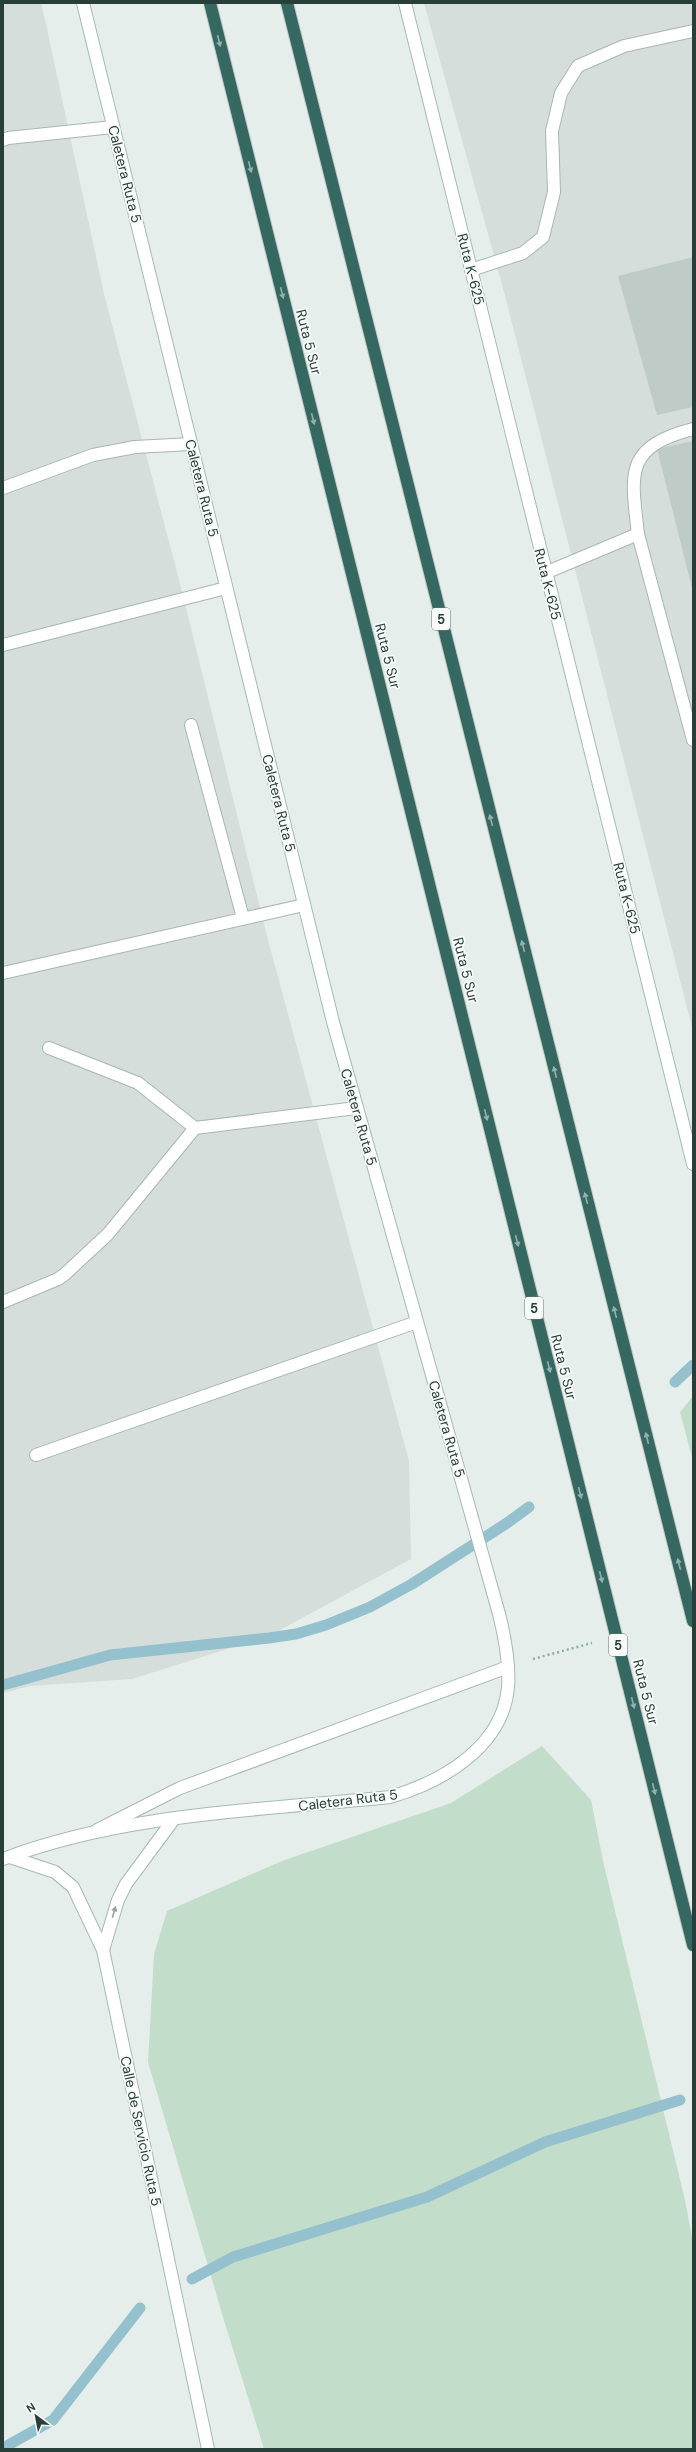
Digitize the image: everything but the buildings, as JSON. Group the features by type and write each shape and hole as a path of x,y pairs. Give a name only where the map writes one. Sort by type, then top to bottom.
{"highway":[{"name":"Ruta 5 Sur","path":"210,3 693,1945"},
{"name":"5","path":"287,3 693,1621"}],"main road":[{"name":"Caletera Ruta 5","path":"6,1858 90,1833 174,1819 390,1797 432,1782 468,1758 496,1726 506,1700 508,1667 505,1640 488,1574 356,1108 304,905 83,3"},
{"name":"Ruta K-625","path":"405,3 545,573 693,1164"},
{"path":"471,270 523,253 543,237 554,192 552,131 561,93 578,66 624,46 693,31"},
{"path":"5,137 113,127"},
{"path":"693,429 670,435 655,442 645,451 638,462 632,482 638,534 693,740"},
{"path":"3,488 93,456 135,447 191,444"},
{"path":"545,573 638,534"},
{"path":"3,645 226,588"},
{"path":"191,725 243,918"},
{"path":"3,973 304,905"},
{"path":"49,1048 138,1083 195,1128"},
{"path":"3,1302 65,1274 108,1234 195,1128 356,1108"},
{"path":"36,1455 417,1322"},
{"path":"90,1833 180,1788 508,1667"},
{"path":"103,1950 118,1900 126,1884 174,1819"},
{"name":"Calle de Servicio Ruta 5","path":"6,1858 55,1872 73,1887 103,1950 208,2449"}],"path":[{"path":"508,1667 548,1654 616,1636"}],"shaded area":[{"path":"3,3 41,3 104,294 179,580 268,940 409,1461 411,1559 269,1636 132,1679 30,1686 3,1693"},
{"path":"424,3 693,3 693,1031 503,288"}],"green space":[{"path":"693,1396 693,1461 680,1412"},
{"path":"542,1746 591,1800 603,1861 685,2200 693,2243 693,2449 264,2449 223,2317 148,2062 154,1954 167,1911 282,1861 451,1803"}],"waterway":[{"path":"675,1382 693,1365"},
{"path":"3,1685 110,1655 269,1638 296,1634 326,1625 370,1607 412,1584 507,1523 529,1507"},
{"path":"192,2279 233,2257 427,2197 545,2142 680,2100"},
{"path":"3,2448 53,2420 140,2308"}]}
